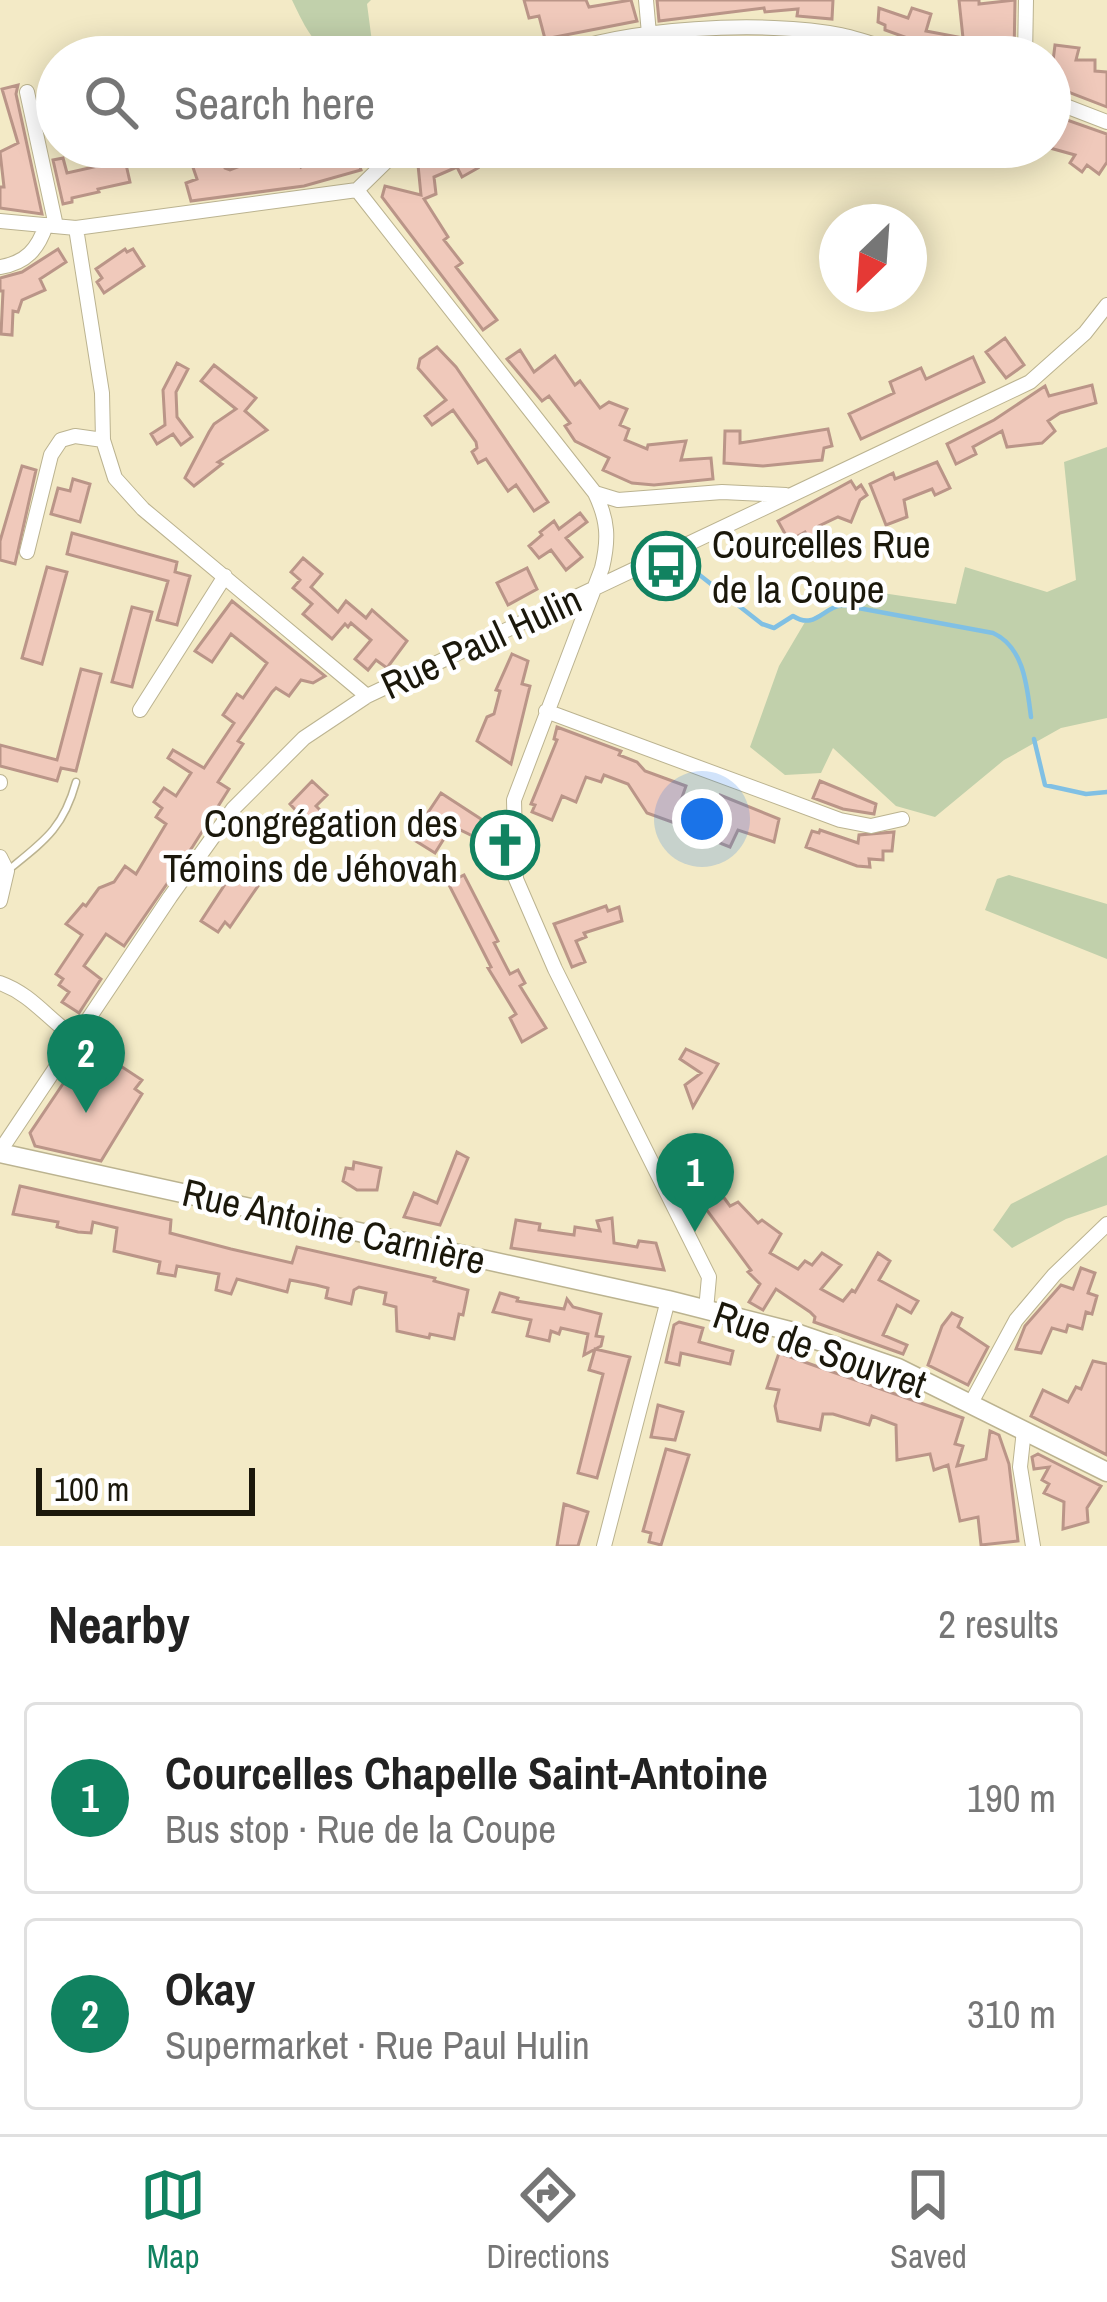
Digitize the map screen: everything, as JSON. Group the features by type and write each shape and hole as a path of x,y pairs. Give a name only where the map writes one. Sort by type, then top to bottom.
{"main road":[{"name":"Rue Antoine Carnière","path":"0,1152 668,1300"},
{"name":"Rue de Souvret","path":"668,1300 790,1331 898,1368 1107,1472"}],"street":[{"path":"646,0 649,34"},
{"path":"1025,36 1026,0"},
{"path":"641,36 751,26 843,36"},
{"path":"27,92 36,142"},
{"path":"1071,108 1107,122"},
{"path":"0,267 16,264 39,246 51,226 41,168"},
{"path":"0,221 76,228 357,190 379,168"},
{"path":"357,190 595,493 606,516 608,542 514,800 516,879 555,969 709,1277 706,1310"},
{"path":"76,228 102,393 104,440 116,478 143,509 367,696"},
{"name":"Rue Paul Hulin","path":"0,1152 233,809 304,738 367,696 1030,382 1107,305"},
{"path":"27,552 51,455 61,440 75,436 104,440"},
{"path":"595,493 617,500 722,492 792,495"},
{"path":"140,710 225,576"},
{"path":"546,711 839,820 871,826 902,819"},
{"path":"0,901 4,864"},
{"path":"0,983 24,991 50,1020 74,1037"},
{"name":"Rue de Souvret","path":"971,1403 1016,1320 1107,1224"},
{"path":"604,1546 668,1300"},
{"path":"1024,1430 1020,1467 1033,1546"}],"lane":[{"path":"4,864 40,844 67,813 76,782"}],"green space":[{"path":"292,0 371,0 367,4 371,36 312,36"},
{"path":"1107,447 1107,718 1061,728 1004,760 935,817 896,806 833,748 821,773 785,775 750,747 779,666 805,622 862,590 956,604 965,567 1047,592 1076,580 1064,462"},
{"path":"1009,875 1107,904 1107,959 985,910 997,879"},
{"path":"1107,1155 1107,1205 1066,1219 1012,1248 993,1230 1011,1204"}],"building":[{"path":"524,0 586,0 589,7 631,0 637,21 544,36 539,16 529,18"},
{"path":"657,0 833,0 832,19 797,16 798,9 765,12 764,8 659,21"},
{"path":"959,0 979,0 979,4 1015,0 1014,36 963,36"},
{"path":"879,8 908,18 912,8 931,14 926,31 952,36 902,36 885,30 878,22"},
{"path":"1071,47 1079,48 1076,60 1095,60 1095,71 1107,72 1107,107 1071,93"},
{"path":"18,85 16,94 42,214 0,208 0,187 4,187 0,152 18,143 2,89"},
{"path":"1071,121 1107,134 1107,162 1099,174 1087,165 1082,172 1071,164 1075,155 1071,154"},
{"path":"55,168 66,168 67,173 127,168 130,182 63,204"},
{"path":"193,168 361,170 304,186 191,201 186,183 197,179"},
{"path":"418,168 455,168 434,177 436,194 424,199 448,237 444,240 462,263 456,267 497,320 483,330 382,197 385,186 421,195"},
{"path":"458,168 478,168 462,177"},
{"path":"58,249 66,262 40,279 45,290 22,300 18,312 13,311 12,335 1,334 0,278 22,272"},
{"path":"125,249 133,249 144,266 104,293 96,269"},
{"path":"1005,338 1024,365 1006,378 986,352"},
{"path":"437,347 456,367 548,502 534,511 516,485 508,491 486,459 478,463 472,452 476,442 453,410 432,425 425,416 446,400 418,368 420,359"},
{"path":"520,350 534,372 555,356 575,385 580,381 600,408 609,402 627,409 620,425 629,429 625,440 647,449 648,445 686,441 681,460 711,458 713,479 654,485 632,483 603,470 609,458 575,441 565,426 570,423 549,396 542,401 507,359"},
{"path":"973,357 984,382 861,439 849,414 894,393 890,382 921,368 926,379"},
{"path":"177,363 188,369 176,392 177,417 192,437 181,445 173,434 157,444 151,434 165,425 163,390"},
{"path":"214,365 256,398 245,411 267,430 218,462 222,464 194,486 185,478 209,432 236,409 201,381"},
{"path":"1092,385 1096,403 1048,421 1055,431 1042,443 1007,447 1002,431 973,447 976,454 956,464 947,444 1045,386 1049,396"},
{"path":"828,429 832,446 824,448 822,460 763,466 724,463 725,431 740,431 740,443"},
{"path":"937,462 950,488 904,500 907,517 886,525 870,484"},
{"path":"22,466 36,470 15,564 0,560 0,541"},
{"path":"73,479 90,484 80,522 51,514 58,488 70,491"},
{"path":"851,481 867,495 851,522 838,517 819,526 822,532 811,542 805,532 789,541 778,521"},
{"path":"580,513 587,522 566,538 582,557 566,570 551,550 539,558 529,546 540,532 554,521 559,529"},
{"path":"72,533 177,562 175,572 190,576 177,625 157,620 168,581 67,554"},
{"path":"303,558 322,574 311,587 338,612 346,601 366,618 372,610 407,641 387,668 376,660 368,670 355,659 371,640 351,623 332,639 303,614 312,604 293,588 300,580 291,572"},
{"path":"47,567 67,572 42,664 22,658"},
{"path":"527,568 537,589 508,605 497,583"},
{"path":"232,601 325,676 313,683 301,680 289,696 276,688 272,692 238,741 243,744 218,782 229,789 193,846 124,946 106,934 84,966 101,979 79,1013 62,1002 69,992 59,985 63,979 56,974 82,935 66,924 99,888 114,882 125,866 136,874 166,824 156,817 162,808 154,802 164,788 176,796 191,773 168,758 173,750 204,768 234,723 223,715 237,694 243,698 267,663 231,634 212,662 195,651"},
{"path":"132,607 152,612 132,687 112,682"},
{"path":"512,654 528,661 522,684 530,686 511,764 477,741 487,717 494,714 500,691 496,690"},
{"path":"81,669 101,674 76,771 61,768 57,781 0,766 0,745 57,760"},
{"path":"557,727 621,751 619,755 645,771 686,786 680,803 712,814 720,795 779,819 774,842 738,830 730,847 717,842 721,831 697,820 694,830 647,813 628,784 604,775 601,782 586,777 576,802 562,796 552,820 532,812 557,740"},
{"path":"312,781 327,795 316,806 323,813 310,826 290,804"},
{"path":"820,781 876,804 874,814 813,798"},
{"path":"441,793 487,823 477,838 452,826 435,853 411,838"},
{"path":"812,831 858,843 859,835 894,832 892,851 883,851 883,860 869,859 870,867 857,866 806,847"},
{"path":"235,869 258,886 230,927 225,922 218,932 201,921"},
{"path":"464,875 510,974 518,970 525,983 520,986 546,1028 522,1042 510,1018 516,1014 488,968 448,883"},
{"path":"606,906 608,911 619,907 622,921 584,933 586,937 576,941 585,962 572,967 554,924"},
{"path":"686,1049 718,1064 693,1107 685,1085 701,1073 680,1059"},
{"path":"83,1054 98,1064 104,1055 142,1080 135,1089 142,1094 101,1161 35,1146 30,1133"},
{"path":"704,1149 714,1165 708,1168 712,1174 708,1176 730,1206 738,1202 758,1223 762,1220 781,1234 770,1253 798,1269 805,1261 812,1265 822,1253 841,1265 821,1289 843,1301 855,1292 878,1253 890,1261 879,1280 918,1301 911,1313 897,1305 883,1335 907,1345 903,1354 814,1322 810,1312 776,1289 763,1310 749,1302 760,1284 703,1205 711,1200 698,1183 692,1187 682,1170"},
{"path":"457,1152 468,1158 440,1225 404,1217 414,1193 437,1203"},
{"path":"354,1162 381,1168 377,1190 357,1190 343,1181 346,1168 353,1169"},
{"path":"20,1186 171,1220 170,1233 292,1263 297,1247 435,1278 468,1290 463,1315 459,1314 454,1339 430,1334 429,1338 397,1331 396,1307 384,1304 386,1293 359,1287 351,1304 326,1298 328,1288 290,1280 287,1292 237,1279 231,1294 216,1290 219,1274 177,1266 175,1276 158,1273 160,1262 114,1251 117,1228 93,1222 91,1233 78,1232 57,1227 58,1222 13,1214"},
{"path":"612,1218 614,1243 637,1247 639,1241 656,1243 664,1270 511,1248 516,1220 540,1224 539,1230 574,1235 575,1227 600,1231 597,1221"},
{"path":"1081,1268 1095,1273 1088,1293 1097,1296 1082,1329 1052,1328 1041,1353 1016,1349 1025,1326 1061,1285 1073,1289"},
{"path":"500,1293 517,1301 564,1309 567,1299 573,1307 601,1314 596,1336 603,1337 601,1346 584,1355 588,1334 561,1328 559,1334 551,1331 549,1341 527,1336 531,1320 493,1312"},
{"path":"952,1313 962,1318 958,1327 988,1347 968,1385 928,1365 942,1326"},
{"path":"674,1325 703,1328 699,1342 733,1351 730,1364 681,1353 679,1365 666,1362"},
{"path":"595,1349 630,1357 597,1478 578,1473 603,1374 589,1370"},
{"path":"779,1353 963,1418 955,1444 963,1446 957,1466 986,1459 990,1431 999,1435 1009,1464 1018,1541 981,1545 978,1517 960,1521 948,1465 934,1470 930,1454 897,1460 896,1425 872,1416 869,1425 833,1414 823,1414 820,1430 778,1421 779,1390 767,1388"},
{"path":"1093,1361 1107,1364 1107,1455 1031,1416 1043,1390 1068,1402 1076,1387 1081,1389"},
{"path":"658,1405 683,1412 675,1440 651,1437"},
{"path":"666,1449 689,1455 661,1545 649,1542 651,1533 643,1531"},
{"path":"1038,1454 1101,1486 1087,1508 1088,1522 1063,1529 1064,1502 1044,1493 1049,1484 1042,1480 1049,1467 1034,1469 1032,1457"},
{"path":"564,1504 588,1512 578,1546 557,1546"}],"waterway":[{"path":"697,573 762,624 774,628 793,616 807,621 842,605 993,633 1018,658 1031,717"},
{"path":"1034,739 1045,785 1086,794 1107,792"}],"place":[{"name":"Courcelles Rue de la Coupe","path":"666,566"},
{"name":"Congrégation des Témoins de Jéhovah","path":"505,845"},
{"name":"Okay","path":"86,1113"},
{"name":"Courcelles Chapelle Saint-Antoine","path":"695,1232"}]}
